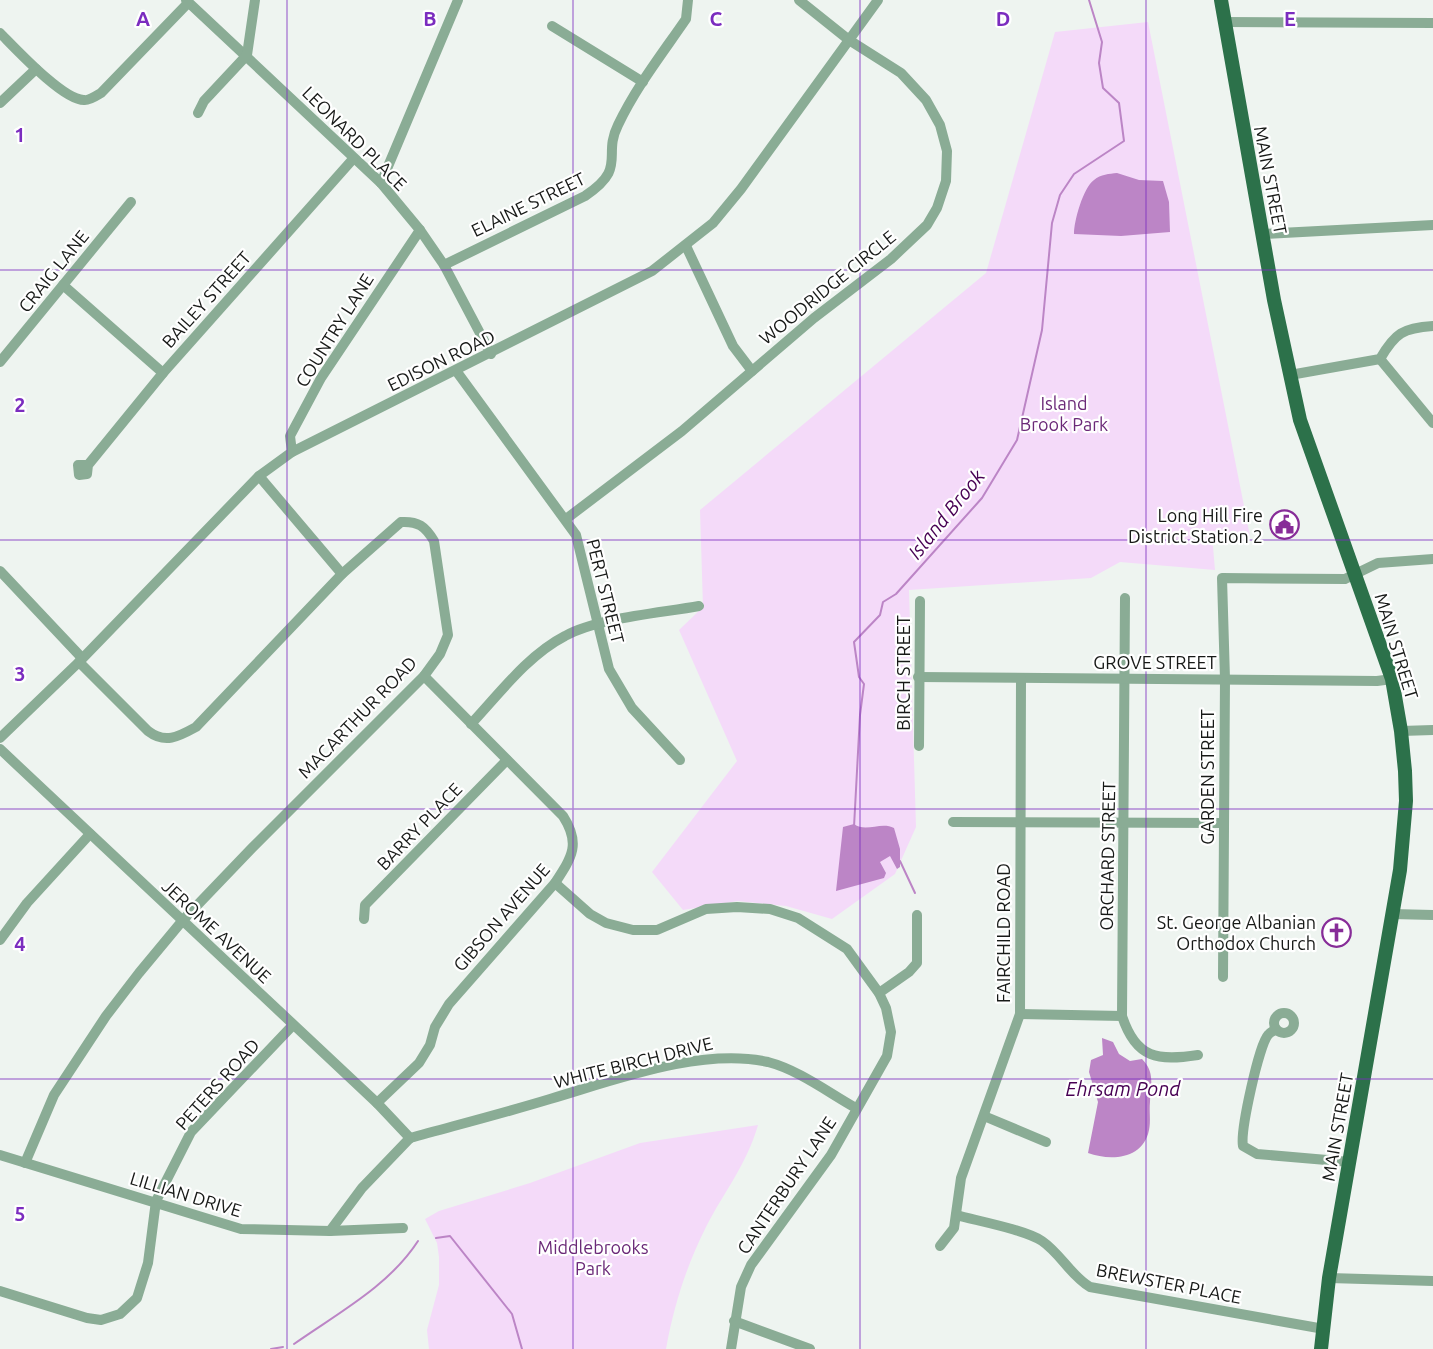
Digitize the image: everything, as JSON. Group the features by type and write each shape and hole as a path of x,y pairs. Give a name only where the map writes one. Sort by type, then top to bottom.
{"main road":[{"name":"MAIN STREET","path":"1221,0 1290,375 1311,454 1357,575 1392,678 1401,731 1405,811 1392,914 1329,1278 1321,1349"}],"street":[{"path":"198,113 204,101 247,55 255,0"},
{"path":"381,183 459,0"},
{"name":"ELAINE STREET","path":"444,265 585,196 600,186 611,167 616,127 643,82 686,19 688,0"},
{"name":"WOODRIDGE CIRCLE","path":"566,519 682,431 891,258 927,225 937,208 945,181 947,151 940,125 926,100 901,73 849,40 799,0"},
{"name":"EDISON ROAD","path":"0,738 80,660 259,476 292,452 457,372 652,271 686,246 713,223 741,189 878,0"},
{"path":"0,33 36,69 73,98 86,101 101,93 187,1"},
{"name":"LEONARD PLACE","path":"187,1 381,183 420,230 444,265 491,354"},
{"path":"1224,22 1433,23"},
{"path":"552,26 643,82"},
{"path":"0,103 36,69"},
{"name":"BAILEY STREET","path":"88,465 163,373 353,159"},
{"name":"CRAIG LANE","path":"0,362 131,202"},
{"path":"1263,234 1433,225"},
{"name":"COUNTRY LANE","path":"292,452 290,436 321,378 420,230"},
{"path":"686,246 733,346 752,371"},
{"path":"63,285 163,373"},
{"path":"1380,359 1390,341 1399,333 1413,327 1433,326"},
{"path":"1290,375 1380,359"},
{"path":"1380,359 1433,423"},
{"name":"PERT STREET","path":"457,372 576,535 596,624 609,669 620,692 680,760"},
{"path":"259,476 342,574"},
{"name":"MACARTHUR ROAD","path":"25,1163 54,1095 106,1016 183,920 424,676 440,654 448,635 434,541 427,529 415,521 401,522 342,574 196,727 174,738 159,739 148,730 80,660"},
{"path":"1357,575 1378,563 1433,558"},
{"path":"0,571 80,660"},
{"name":"GARDEN STREET","path":"1223,977 1222,578 1345,579 1357,575"},
{"name":"ORCHARD STREET","path":"1125,598 1122,1016 1128,1034 1136,1045 1150,1053 1168,1059 1198,1055"},
{"name":"BIRCH STREET","path":"919,746 920,601"},
{"path":"471,724 543,649 565,635 596,624 699,606"},
{"name":"GIBSON AVENUE","path":"377,1103 419,1063 430,1045 435,1027 449,1004 555,883 569,861 574,845 572,830 546,797 424,676"},
{"name":"GROVE STREET","path":"918,677 1377,681 1392,678"},
{"name":"FAIRCHILD ROAD","path":"940,1246 954,1228 961,1178 1020,1014 1021,678"},
{"path":"1401,731 1433,730"},
{"name":"JEROME AVENUE","path":"0,749 377,1103 410,1138"},
{"name":"BARRY PLACE","path":"364,919 365,906 507,760"},
{"path":"953,822 1223,823"},
{"path":"0,940 27,903 90,834"},
{"name":"CANTERBURY LANE","path":"555,883 590,914 606,923 633,930 657,930 706,909 737,907 770,909 798,918 847,949 879,993 886,1008 891,1032 887,1056 831,1155 751,1265 741,1287 731,1349"},
{"path":"1392,914 1433,915"},
{"path":"879,993 909,972 917,963 917,915"},
{"path":"1020,1014 1122,1016"},
{"name":"PETERS ROAD","path":"0,1291 87,1318 101,1320 120,1314 137,1298 148,1263 156,1201 191,1132 293,1026"},
{"path":"1276,1029 1268,1035 1259,1064 1243,1123 1243,1146 1257,1154 1350,1162"},
{"name":"WHITE BIRCH DRIVE","path":"410,1138 612,1081 697,1060 721,1057 742,1058 783,1067 856,1108"},
{"path":"984,1116 1046,1142"},
{"path":"330,1231 340,1214 362,1188 410,1138"},
{"name":"LILLIAN DRIVE","path":"0,1155 156,1201 241,1229 330,1231 403,1228"},
{"name":"BREWSTER PLACE","path":"956,1215 1040,1240 1054,1251 1078,1280 1090,1287 1324,1329"},
{"path":"1329,1278 1433,1281"},
{"path":"734,1322 810,1349"}],"green space":[{"name":"Island Brook Park","path":"1148,22 1250,536 1212,535 1215,570 1120,562 1091,578 909,590 916,827 895,874 832,919 786,906 738,901 683,910 652,872 737,761 679,630 703,607 700,510 986,273 1055,32"},
{"name":"Middlebrooks Park","path":"758,1125 741,1166 706,1227 692,1257 677,1302 666,1349 429,1349 427,1330 439,1285 439,1257 437,1243 425,1219 439,1211 530,1183 640,1143"}],"water":[{"path":"1117,173 1139,180 1163,181 1169,202 1170,232 1121,236 1074,234 1080,205 1090,184 1099,177"},
{"path":"854,824 863,827 889,826 894,828 900,849 900,867 897,869 890,856 880,862 886,873 884,878 836,891 843,827"},
{"name":"Ehrsam Pond","path":"1102,1038 1113,1042 1119,1054 1130,1061 1142,1059 1149,1069 1151,1079 1150,1127 1146,1140 1133,1153 1124,1156 1106,1157 1088,1153 1098,1102 1089,1072 1091,1060 1103,1055"}],"waterway":[{"name":"Island Brook","path":"854,827 860,715 864,684 859,677 854,642 880,615 883,602 896,594 982,498 1017,440 1042,330 1052,223 1060,195 1074,174 1124,141 1119,103 1103,88 1099,63 1102,42 1089,0"},
{"name":"Island Brook","path":"900,861 915,893"},
{"path":"436,1238 450,1236 512,1314 522,1349"},
{"path":"294,1344 378,1285 393,1272 418,1241"},
{"path":"271,1349 283,1347"}],"place":[{"name":"Long Hill Fire District Station 2","path":"1284,525"},
{"name":"St. George Albanian Orthodox Church","path":"1337,932"}]}
